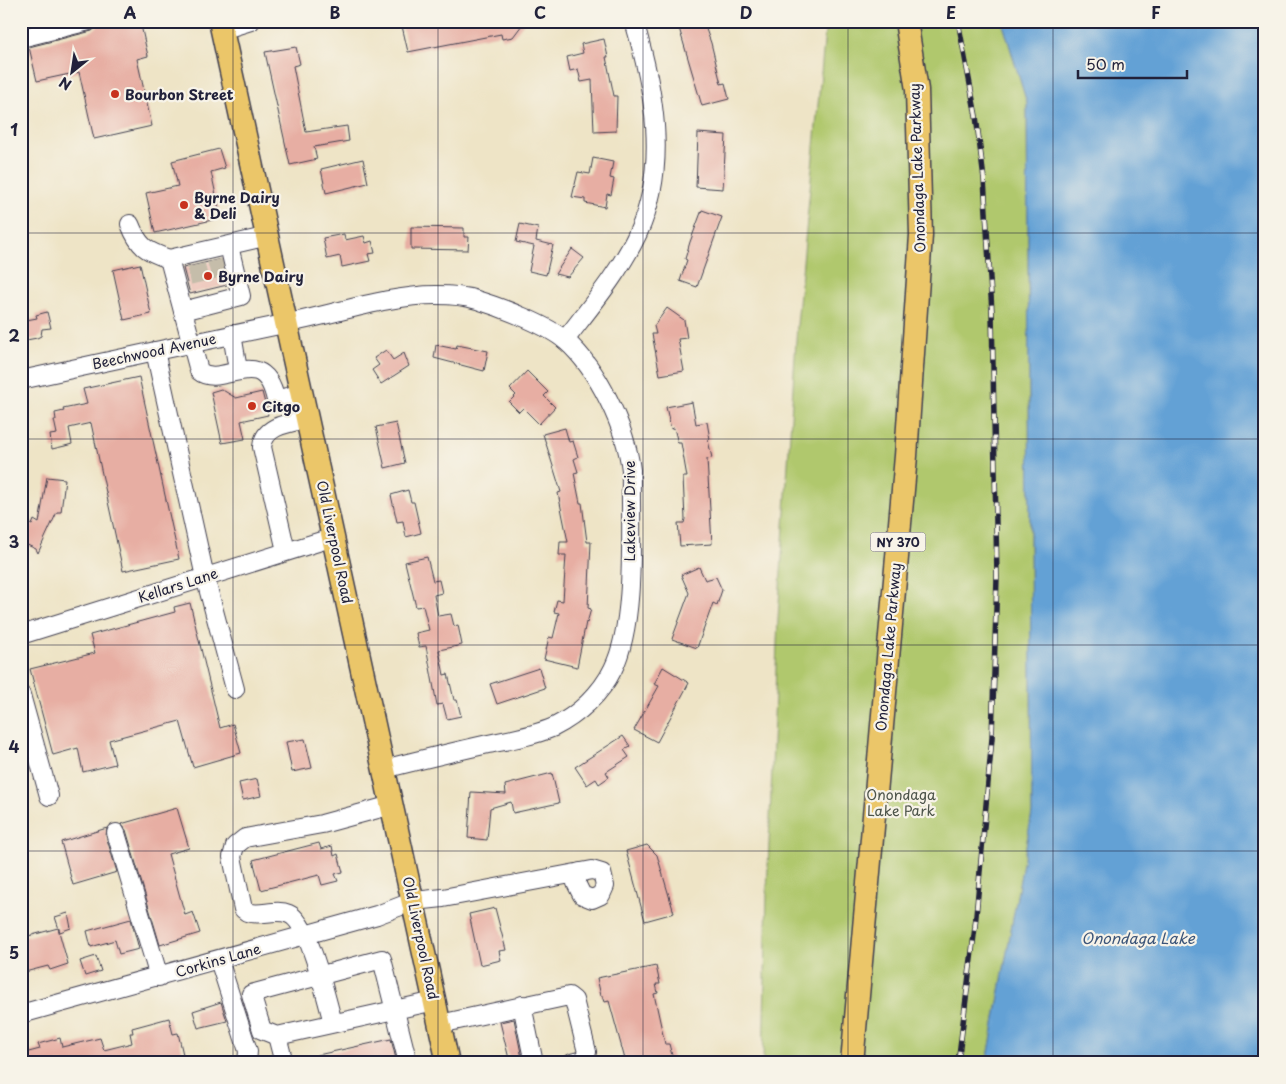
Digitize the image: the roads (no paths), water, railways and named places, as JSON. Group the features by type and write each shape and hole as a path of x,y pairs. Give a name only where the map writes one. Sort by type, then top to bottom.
{"main road":[{"name":"Onondaga Lake Parkway","path":"852,1063 906,456 921,236 916,90 906,21"},
{"name":"Old Liverpool Road","path":"221,25 448,1063"}],"street":[{"path":"21,38 89,21"},
{"path":"221,25 250,21"},
{"path":"565,340 617,270 638,233 649,202 655,166 653,102 644,56 634,21"},
{"path":"130,224 136,238 147,251 168,259 195,259 268,236"},
{"path":"183,311 203,298 224,293 241,296 220,252"},
{"path":"168,259 199,371 203,375 210,376 238,370 251,370 261,373 270,381 276,400 280,426"},
{"name":"Lakeview Drive","path":"287,323 396,300 435,295 475,299 515,315 565,340 578,353 609,402 629,454 631,470 629,596 619,654 602,687 578,712 553,727 527,736 384,769"},
{"name":"Beechwood Avenue","path":"21,380 287,323"},
{"path":"232,334 238,370"},
{"path":"155,351 205,577 235,689"},
{"path":"276,400 302,393"},
{"path":"286,551 262,448 263,438 268,432 280,426 308,419"},
{"name":"Kellars Lane","path":"21,635 334,537"},
{"path":"21,694 49,796"},
{"path":"333,1023 314,955 299,922 291,915 282,912 251,914 243,909 232,857 235,846 245,838 322,824 392,805"},
{"path":"116,834 158,977"},
{"name":"Corkins Lane","path":"21,1014 304,936 377,915 414,901 443,898 580,872"},
{"path":"408,1063 395,1010 382,958 251,994 262,1030 276,1036 333,1023 395,1010 435,1001"},
{"path":"219,960 248,1051 247,1063"},
{"path":"440,1024 569,996 574,1000 587,1052 583,1060 572,1063"},
{"path":"522,1005 534,1063"},
{"path":"276,1036 284,1063"}],"water":[{"name":"Onondaga Lake","path":"1002,21 1265,21 1265,1063 987,1063 1032,813 1027,103"}],"tunnel":[{"path":"216,260 223,286"},
{"path":"196,265 202,291"}],"railway":[{"path":"958,21 976,116 984,179 992,312 997,577 992,738 975,927 958,1063"}],"place":[{"name":"Bourbon Street","path":"115,94"},
{"name":"Byrne Dairy & Deli","path":"184,205"},
{"name":"Byrne Dairy","path":"208,276"},
{"name":"Citgo","path":"252,406"}],"park label":[{"name":"Onondaga Lake Park","path":"901,802"}]}
